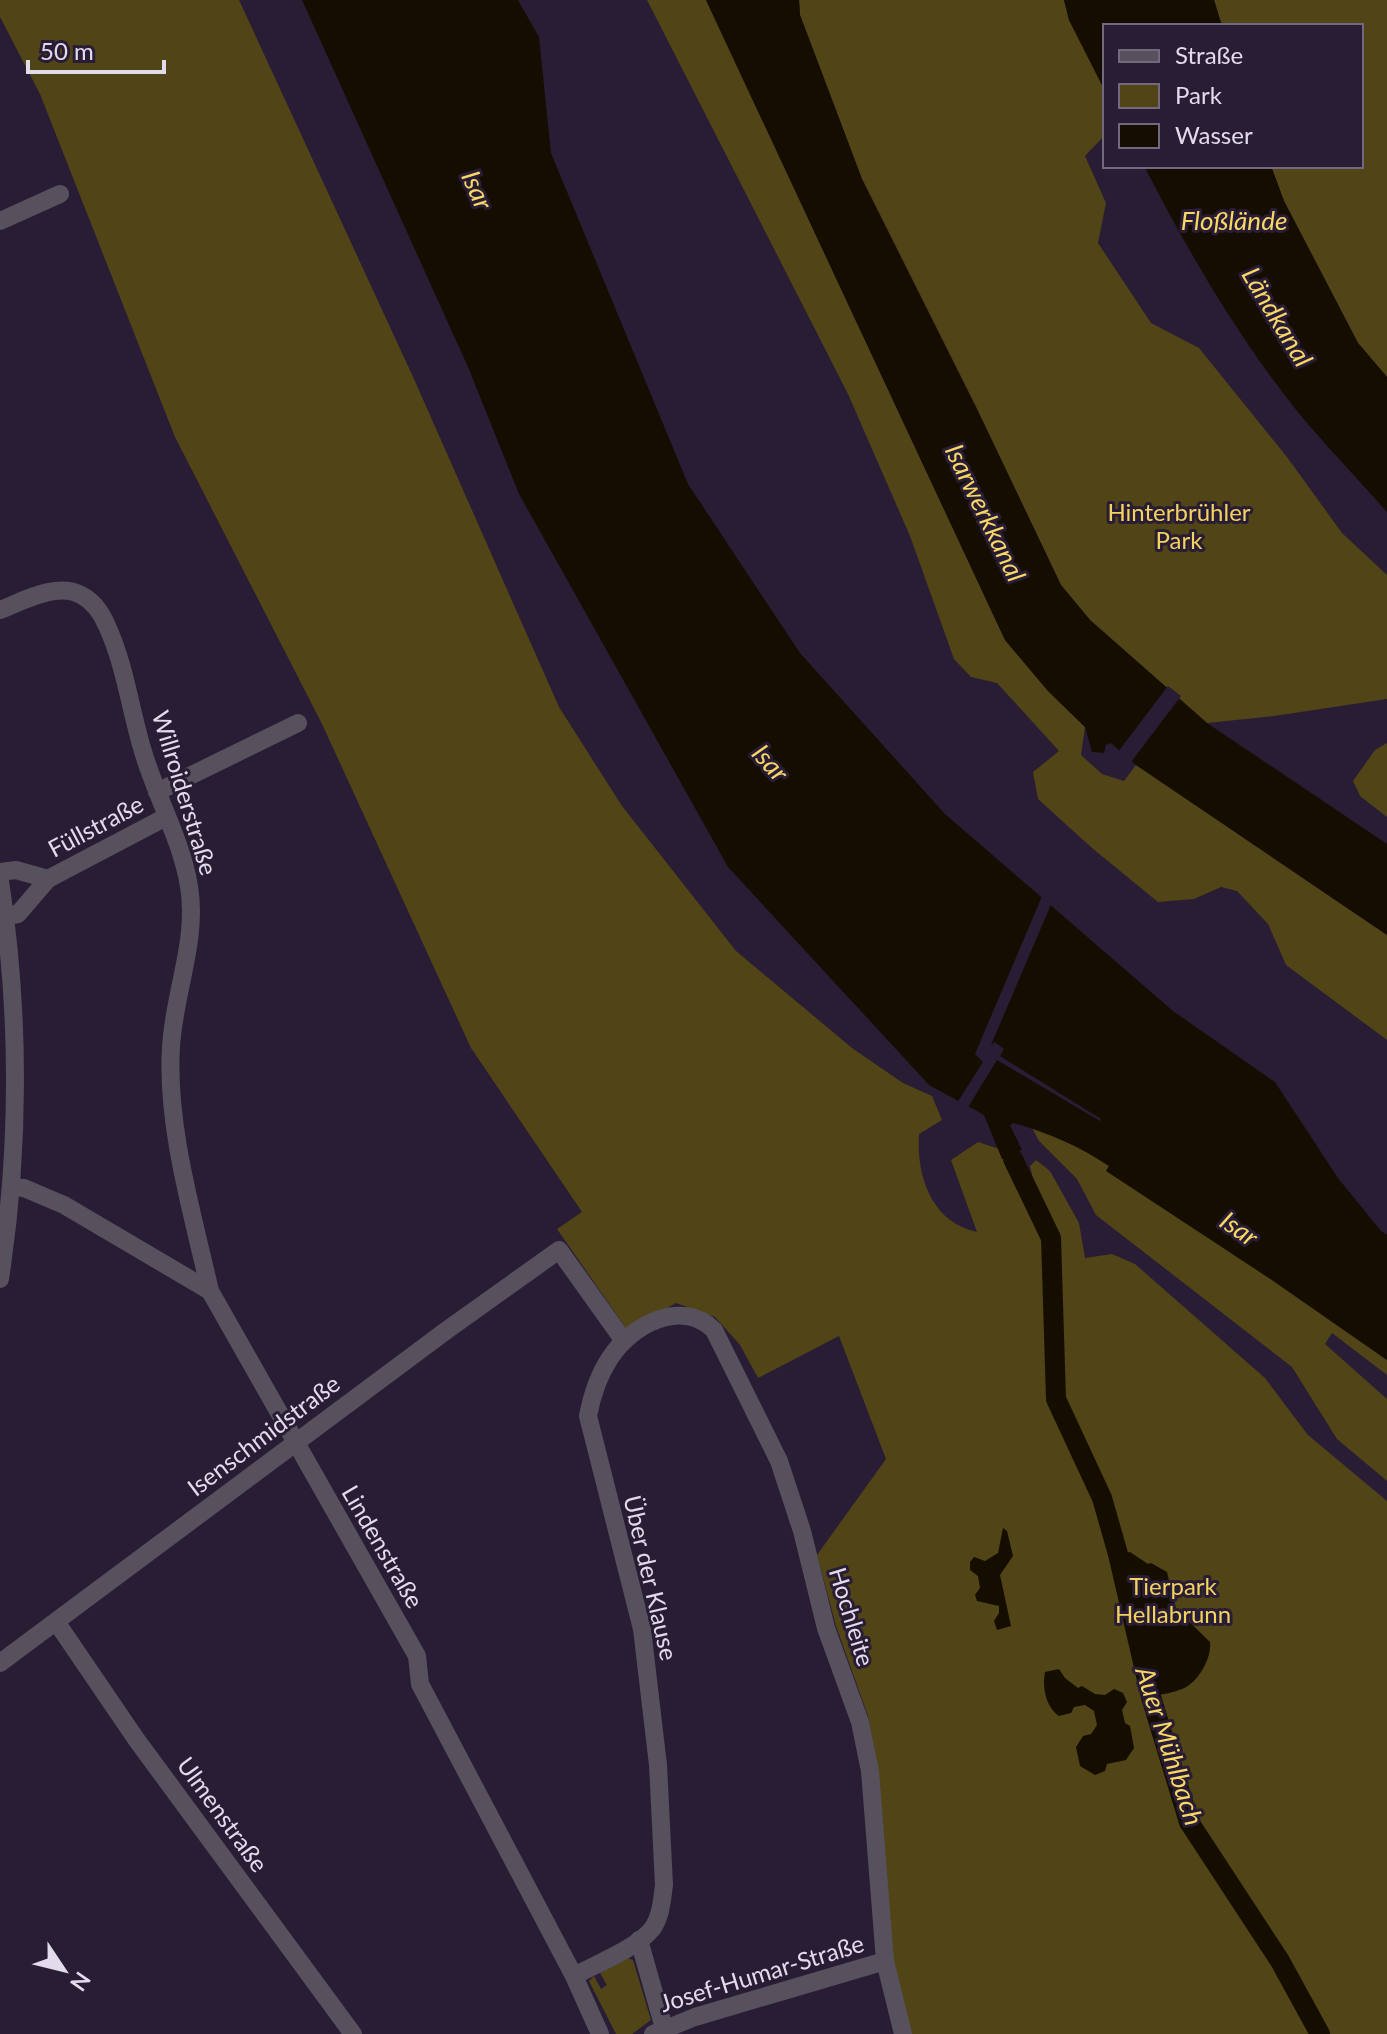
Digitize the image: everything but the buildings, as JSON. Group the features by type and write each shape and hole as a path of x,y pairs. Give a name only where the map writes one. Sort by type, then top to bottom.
{"street":[{"path":"0,221 60,194"},
{"name":"Willroiderstraße","path":"0,610 49,592 68,591 84,596 97,607 107,626 127,684 142,748 183,861 189,887 191,936 171,1047 175,1126 210,1291"},
{"name":"Füllstraße","path":"157,792 298,723"},
{"name":"Füllstraße","path":"6,916 18,914 48,879 166,817"},
{"name":"Füllstraße","path":"0,872 16,870 48,879"},
{"path":"0,881 6,916 13,1031 6,1153 11,1187 0,1279"},
{"name":"Lindenstraße","path":"11,1187 24,1188 64,1205 210,1291 417,1656 420,1684 574,1976 600,2034"},
{"name":"Isenschmidstraße","path":"0,1663 559,1250 624,1341"},
{"name":"Hochleite","path":"624,1341 653,1321 670,1315 690,1316 706,1322 731,1360 779,1461 802,1531 826,1628 862,1734 870,1771 885,1961 903,2034"},
{"name":"Über der Klause","path":"574,1976 651,1931 664,1885 658,1765 642,1629 588,1416 592,1393 611,1357 624,1341"},
{"name":"Ulmenstraße","path":"57,1623 136,1739 353,2034"},
{"path":"639,1940 659,2031"},
{"name":"Josef-Humar-Straße","path":"659,2031 885,1961"}],"green space":[{"name":"Tierpark Hellabrunn","path":"0,0 239,0 414,379 559,707 622,806 736,951 852,1048 903,1083 932,1096 942,1120 919,1134 920,1166 930,1195 949,1219 977,1232 951,1160 978,1142 1015,1154 1034,1183 1030,1166 1036,1160 1050,1171 1079,1223 1085,1258 1112,1254 1135,1264 1265,1378 1308,1435 1387,1501 1387,2034 911,2034 891,1966 875,1753 868,1716 836,1626 817,1555 886,1459 839,1336 758,1378 740,1345 715,1317 676,1303 628,1331 557,1229 582,1212 471,1048 322,724 175,437 40,94 0,17"},
{"path":"647,0 706,0 1005,640 1048,691 1085,727 1081,755 1102,774 1124,781 1136,765 1387,935 1387,1040 1286,965 1268,924 1237,891 1221,887 1194,899 1158,902 1038,799 1033,772 1059,751 997,683 971,677 954,659 910,536 848,394"},
{"name":"Hinterbrühler Park","path":"799,0 1064,0 1069,20 1103,87 1103,137 1085,156 1106,203 1098,243 1151,323 1199,348 1287,457 1342,533 1387,575 1387,699 1207,723 1090,620 1061,585 862,179 800,15"},
{"path":"1214,0 1387,0 1387,377 1358,343 1284,201 1272,168 1363,168 1363,24 1221,24"},
{"path":"1387,743 1387,817 1360,796 1353,781 1375,750"},
{"path":"1032,1128 1072,1144 1109,1166 1107,1171 1387,1360 1387,1375 1332,1333 1325,1344 1387,1399 1387,1481 1337,1439 1292,1367 1096,1215 1077,1179 1039,1141"},
{"path":"627,1958 633,1960 651,2020 632,2034 616,2034 589,1981 594,1976 601,1989 607,1985 600,1973"}],"water":[{"name":"Isar","path":"302,0 518,0 539,37 551,153 688,484 800,653 945,814 1173,1011 1275,1082 1338,1178 1387,1235 1387,1360 1106,1171 1109,1166 1086,1152 1013,1123 1010,1125 1022,1150 1002,1159 984,1115 929,1085 728,867 519,494 468,367"},
{"name":"Isarwerkkanal","path":"706,0 799,0 800,15 862,179 1061,585 1090,620 1207,723 1387,844 1387,935 1136,765 1111,743 1106,745 1104,753 1092,752 1085,727 1048,691 1005,640"},
{"path":"1064,0 1214,0 1221,24 1103,24 1103,87 1069,20"},
{"name":"Floßlände","path":"1145,168 1272,168 1284,201 1358,343 1387,377 1387,512 1275,382 1234,323"},
{"path":"1003,1528 1007,1531 1013,1556 1000,1575 1011,1626 997,1630 994,1621 999,1606 977,1601 975,1595 980,1588 978,1576 970,1570 970,1562 974,1557 985,1561 998,1553"},
{"name":"Auer Mühlbach","path":"1130,1552 1167,1572 1176,1609 1210,1642 1203,1669 1188,1686 1151,1697 1118,1554"},
{"path":"1059,1669 1078,1688 1082,1686 1095,1694 1105,1695 1114,1689 1123,1693 1127,1702 1122,1710 1125,1723 1130,1726 1134,1748 1126,1760 1107,1764 1105,1771 1095,1775 1080,1766 1076,1747 1083,1736 1091,1734 1097,1725 1094,1711 1085,1705 1074,1707 1071,1713 1059,1716 1051,1708 1045,1691 1045,1672"}],"pier":[{"path":"1168,686 1181,696 1131,762 1118,752"},
{"path":"1043,894 1052,902 991,1045 995,1042 1004,1049 1000,1056 1100,1121 997,1060 967,1109 957,1103 983,1062 975,1054"}],"waterway":[{"name":"Auer Mühlbach","path":"1013,1159 1051,1238 1056,1399 1102,1498 1151,1697 1189,1822 1280,1961 1320,2034"}],"water label":[{"name":"Ländkanal","path":"1277,317"}]}
